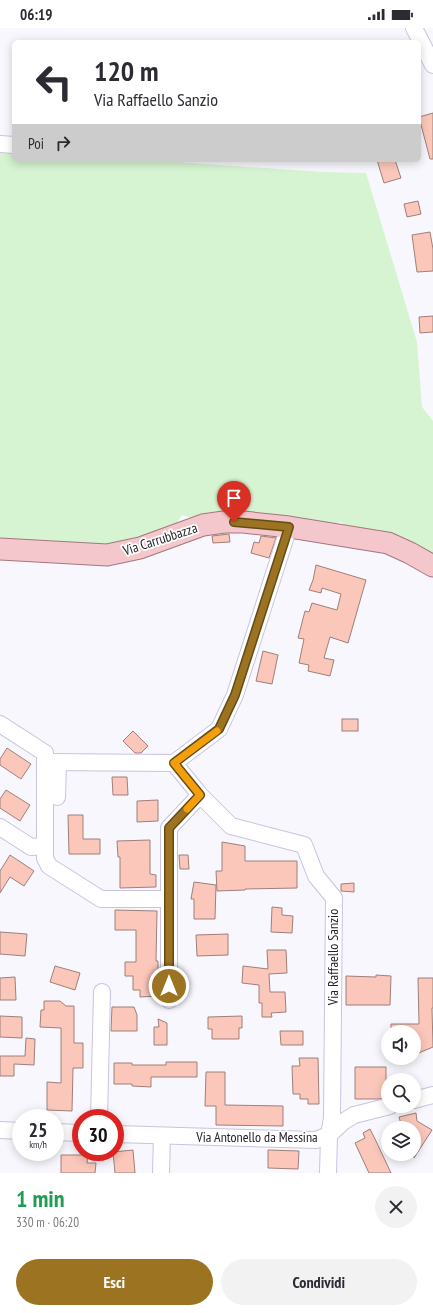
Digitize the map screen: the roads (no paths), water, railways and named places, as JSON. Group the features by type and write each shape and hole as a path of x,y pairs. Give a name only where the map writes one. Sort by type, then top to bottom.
{"main road":[{"name":"Via Carrubbazza","path":"0,549 107,555 140,548 203,525 224,522 243,522 289,527 388,543 433,566"}],"street":[{"path":"414,28 420,40"},
{"path":"421,42 433,65"},
{"path":"0,144 12,145"},
{"path":"51,762 174,763 219,729 235,695 289,527"},
{"path":"0,724 45,754 51,762 57,797"},
{"path":"51,762 45,846 45,858 49,866 101,899 169,899"},
{"name":"Via Raffaello Sanzio","path":"174,763 200,795 231,826 304,845 316,876 334,898 332,1118 329,1135 328,1173"},
{"path":"169,1000 169,828 200,795"},
{"path":"0,827 31,847 45,846"},
{"path":"100,1109 102,992"},
{"path":"421,1098 433,1095"},
{"name":"Via Antonello da Messina","path":"124,1134 316,1140 329,1135 343,1122 354,1115 381,1108"},
{"path":"0,1130 12,1131"},
{"path":"161,1173 162,1136"}]}
